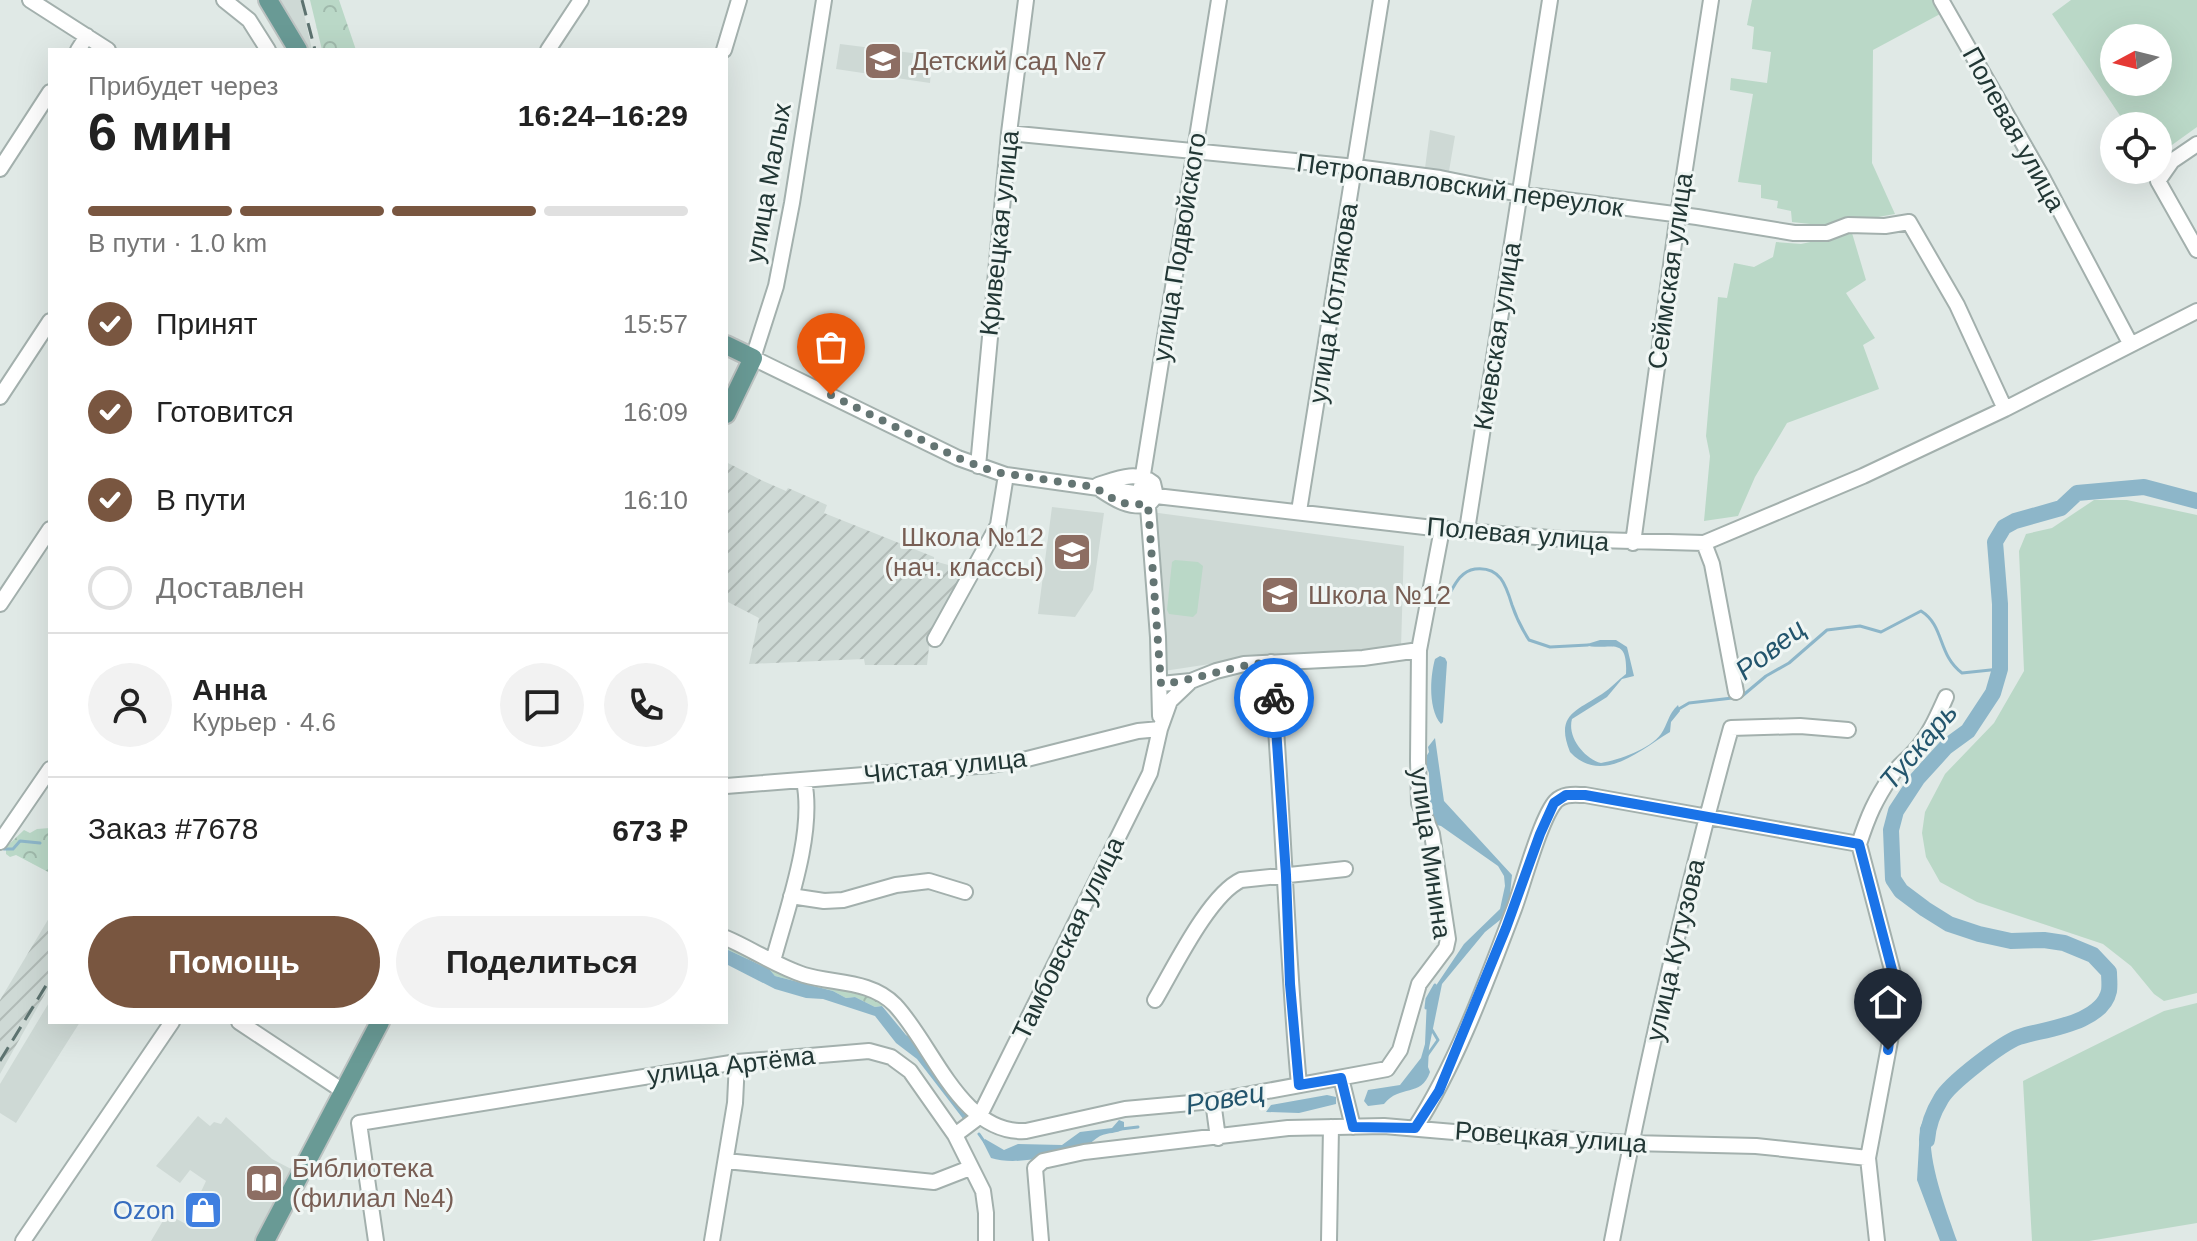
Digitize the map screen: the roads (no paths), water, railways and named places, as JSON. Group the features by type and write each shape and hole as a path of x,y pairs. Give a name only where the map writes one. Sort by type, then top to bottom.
{"main road":[{"path":"268,0 297,48"},
{"path":"728,346 753,358"},
{"name":"улица Малых","path":"728,410 753,358"},
{"path":"265,1241 379,1024"}],"street":[{"path":"30,0 105,48"},
{"path":"224,0 249,20 267,48"},
{"path":"549,48 581,0"},
{"path":"725,48 739,0"},
{"name":"улица Малых","path":"753,358 779,272 824,0"},
{"name":"Кривецкая улица","path":"978,466 1009,133 1026,0"},
{"name":"улица Подвойского","path":"1148,497 1141,477 1219,0"},
{"name":"улица Котлякова","path":"1299,511 1381,0"},
{"name":"Киевская улица","path":"1467,530 1550,0"},
{"name":"Сеймская улица","path":"1633,543 1711,0"},
{"name":"Полевая улица","path":"1941,0 2041,175 2130,343"},
{"path":"79,48 87,36"},
{"path":"0,169 48,95"},
{"name":"Петропавловский переулок","path":"1009,133 1356,167 1440,178 1519,194 1814,235 1848,225 1885,226 1909,222 1957,305 2005,409"},
{"path":"2197,144 2172,161 2158,181 2197,250"},
{"name":"Полевая улица","path":"753,358 978,466 1006,475 1148,497 1299,511 1442,529 1633,543 1704,543 1863,476 2005,409 2197,311"},
{"path":"0,397 48,324"},
{"path":"935,639 998,525 1006,475"},
{"path":"1092,486 1128,476 1141,477"},
{"name":"Тамбовская улица","path":"1148,497 1161,684 1160,729"},
{"name":"улица Минина","path":"1341,1078 1387,1069 1400,1050 1419,984 1446,948 1448,939 1432,834 1419,803 1419,650 1442,529"},
{"path":"0,604 48,532"},
{"path":"1704,543 1712,564 1736,692"},
{"path":"1161,684 1191,681 1230,667 1363,658 1419,650"},
{"path":"1271,662 1299,1085"},
{"name":"Тамбовская улица","path":"955,1135 979,1117 1150,773 1170,701 1191,681"},
{"path":"1877,1241 1868,1158 1893,1025 1896,985 1859,844 1864,822 1877,799 1894,771 1915,752 1932,729 1946,697"},
{"name":"улица Кутузова","path":"1612,1241 1631,1143 1706,818 1731,728 1800,726 1848,730"},
{"name":"Чистая улица","path":"728,786 1023,760 1110,737 1160,729"},
{"path":"2,833 48,772"},
{"path":"773,961 791,896 808,810 804,781"},
{"path":"1415,1128 1439,1091 1554,803 1566,795 1585,795 1859,844"},
{"path":"1155,1000 1227,887 1241,880 1345,869"},
{"path":"791,896 824,901 843,900 896,885 929,881 965,892"},
{"path":"728,939 807,976 879,992 896,1005 949,1081 979,1117 1011,1132 1125,1109 1213,1101 1341,1078 1353,1127"},
{"path":"23,1241 171,1024"},
{"path":"242,1024 343,1091"},
{"name":"улица Артёма","path":"359,1123 737,1062 869,1051 891,1057 910,1071 955,1135 983,1191 986,1241"},
{"path":"712,1241 726,1161 737,1062"},
{"path":"1213,1101 1218,1138"},
{"path":"334,1108 359,1123 376,1241"},
{"path":"1329,1241 1331,1127"},
{"name":"Ровецкая улица","path":"1041,1241 1035,1168 1043,1161 1084,1152 1288,1128 1415,1128 1631,1143 1756,1146 1868,1158"},
{"path":"726,1161 934,1182 970,1168"}],"water":[{"path":"1600,640 1616,640 1627,647 1634,676 1622,679 1607,697 1572,719 1574,740 1583,752 1601,763 1634,753 1661,734 1678,705 1680,711 1671,722 1670,732 1646,748 1621,762 1595,766 1582,762 1570,752 1565,730 1576,710 1626,674 1626,661 1620,649 1584,645"},
{"path":"1440,656 1447,662 1441,724 1431,693 1435,659"},
{"path":"1435,738 1444,801 1512,875 1509,904 1500,920 1485,932 1442,984 1429,1048 1430,1072 1426,1080 1384,1104 1368,1106 1364,1101 1368,1090 1400,1085 1421,1058 1425,1044 1427,999 1464,944 1500,909 1505,886 1498,866 1441,826 1433,824 1429,773 1424,760"},
{"path":"728,950 769,969 775,976 833,991 846,998 855,997 875,1007 882,1006 906,1035 916,1041 970,1113 964,1120 917,1059 896,1043 875,1016 823,999 806,998 775,989 728,965"},
{"path":"1970,1063 1975,1071 1950,1090 1938,1104 1932,1118 1930,1135 1935,1172 1957,1241 1940,1241 1917,1180 1920,1128 1932,1100 1958,1081 1959,1072"},
{"path":"1327,1095 1336,1097 1336,1104 1299,1113 1266,1112 1271,1105"},
{"path":"1119,1120 1124,1122 1121,1131 1100,1136 1084,1147 1037,1159 1012,1161 991,1158 983,1142 985,1139 1004,1150 1018,1144 1062,1145 1080,1132 1112,1128"}],"waterway":[{"name":"Тускарь","path":"1927,1140 1938,1104 1965,1074 2019,1037 2057,1028 2096,1011 2109,989 2109,972 2093,955 2064,943 2011,941 1949,924 1901,891 1893,879 1891,830 1896,811 1917,779 1946,747 1968,731 1993,693 2000,669 2000,604 1995,542 2004,527 2061,508 2077,493 2144,487 2197,501"},
{"name":"Ровец","path":"1449,595 1466,572 1475,569 1490,571 1501,578 1529,640 1550,647 1588,645"},
{"name":"Ровец","path":"1677,710 1689,703 1741,697 1766,676 1789,663 1827,630 1860,626 1881,632 1921,611 1934,624 1948,657 1962,673 2000,669"},
{"name":"Ровец","path":"4,849 13,849 20,841 40,843"},
{"name":"Ровец","path":"1426,1008 1435,985"},
{"name":"Ровец","path":"1426,1057 1438,1040 1432,1030"},
{"name":"Ровец","path":"1121,1129 1138,1127"},
{"name":"Ровец","path":"979,1134 986,1144"}],"railway":[{"path":"302,0 314,48"},
{"path":"0,1061 48,982"}],"place":[{"name":"Детский сад №7","path":"883,61"},
{"name":"Школа №12 (нач. классы)","path":"1072,552"},
{"name":"Школа №12","path":"1280,595"},
{"name":"Библиотека (филиал №4)","path":"264,1183"},
{"name":"Ozon","path":"203,1210"}]}
